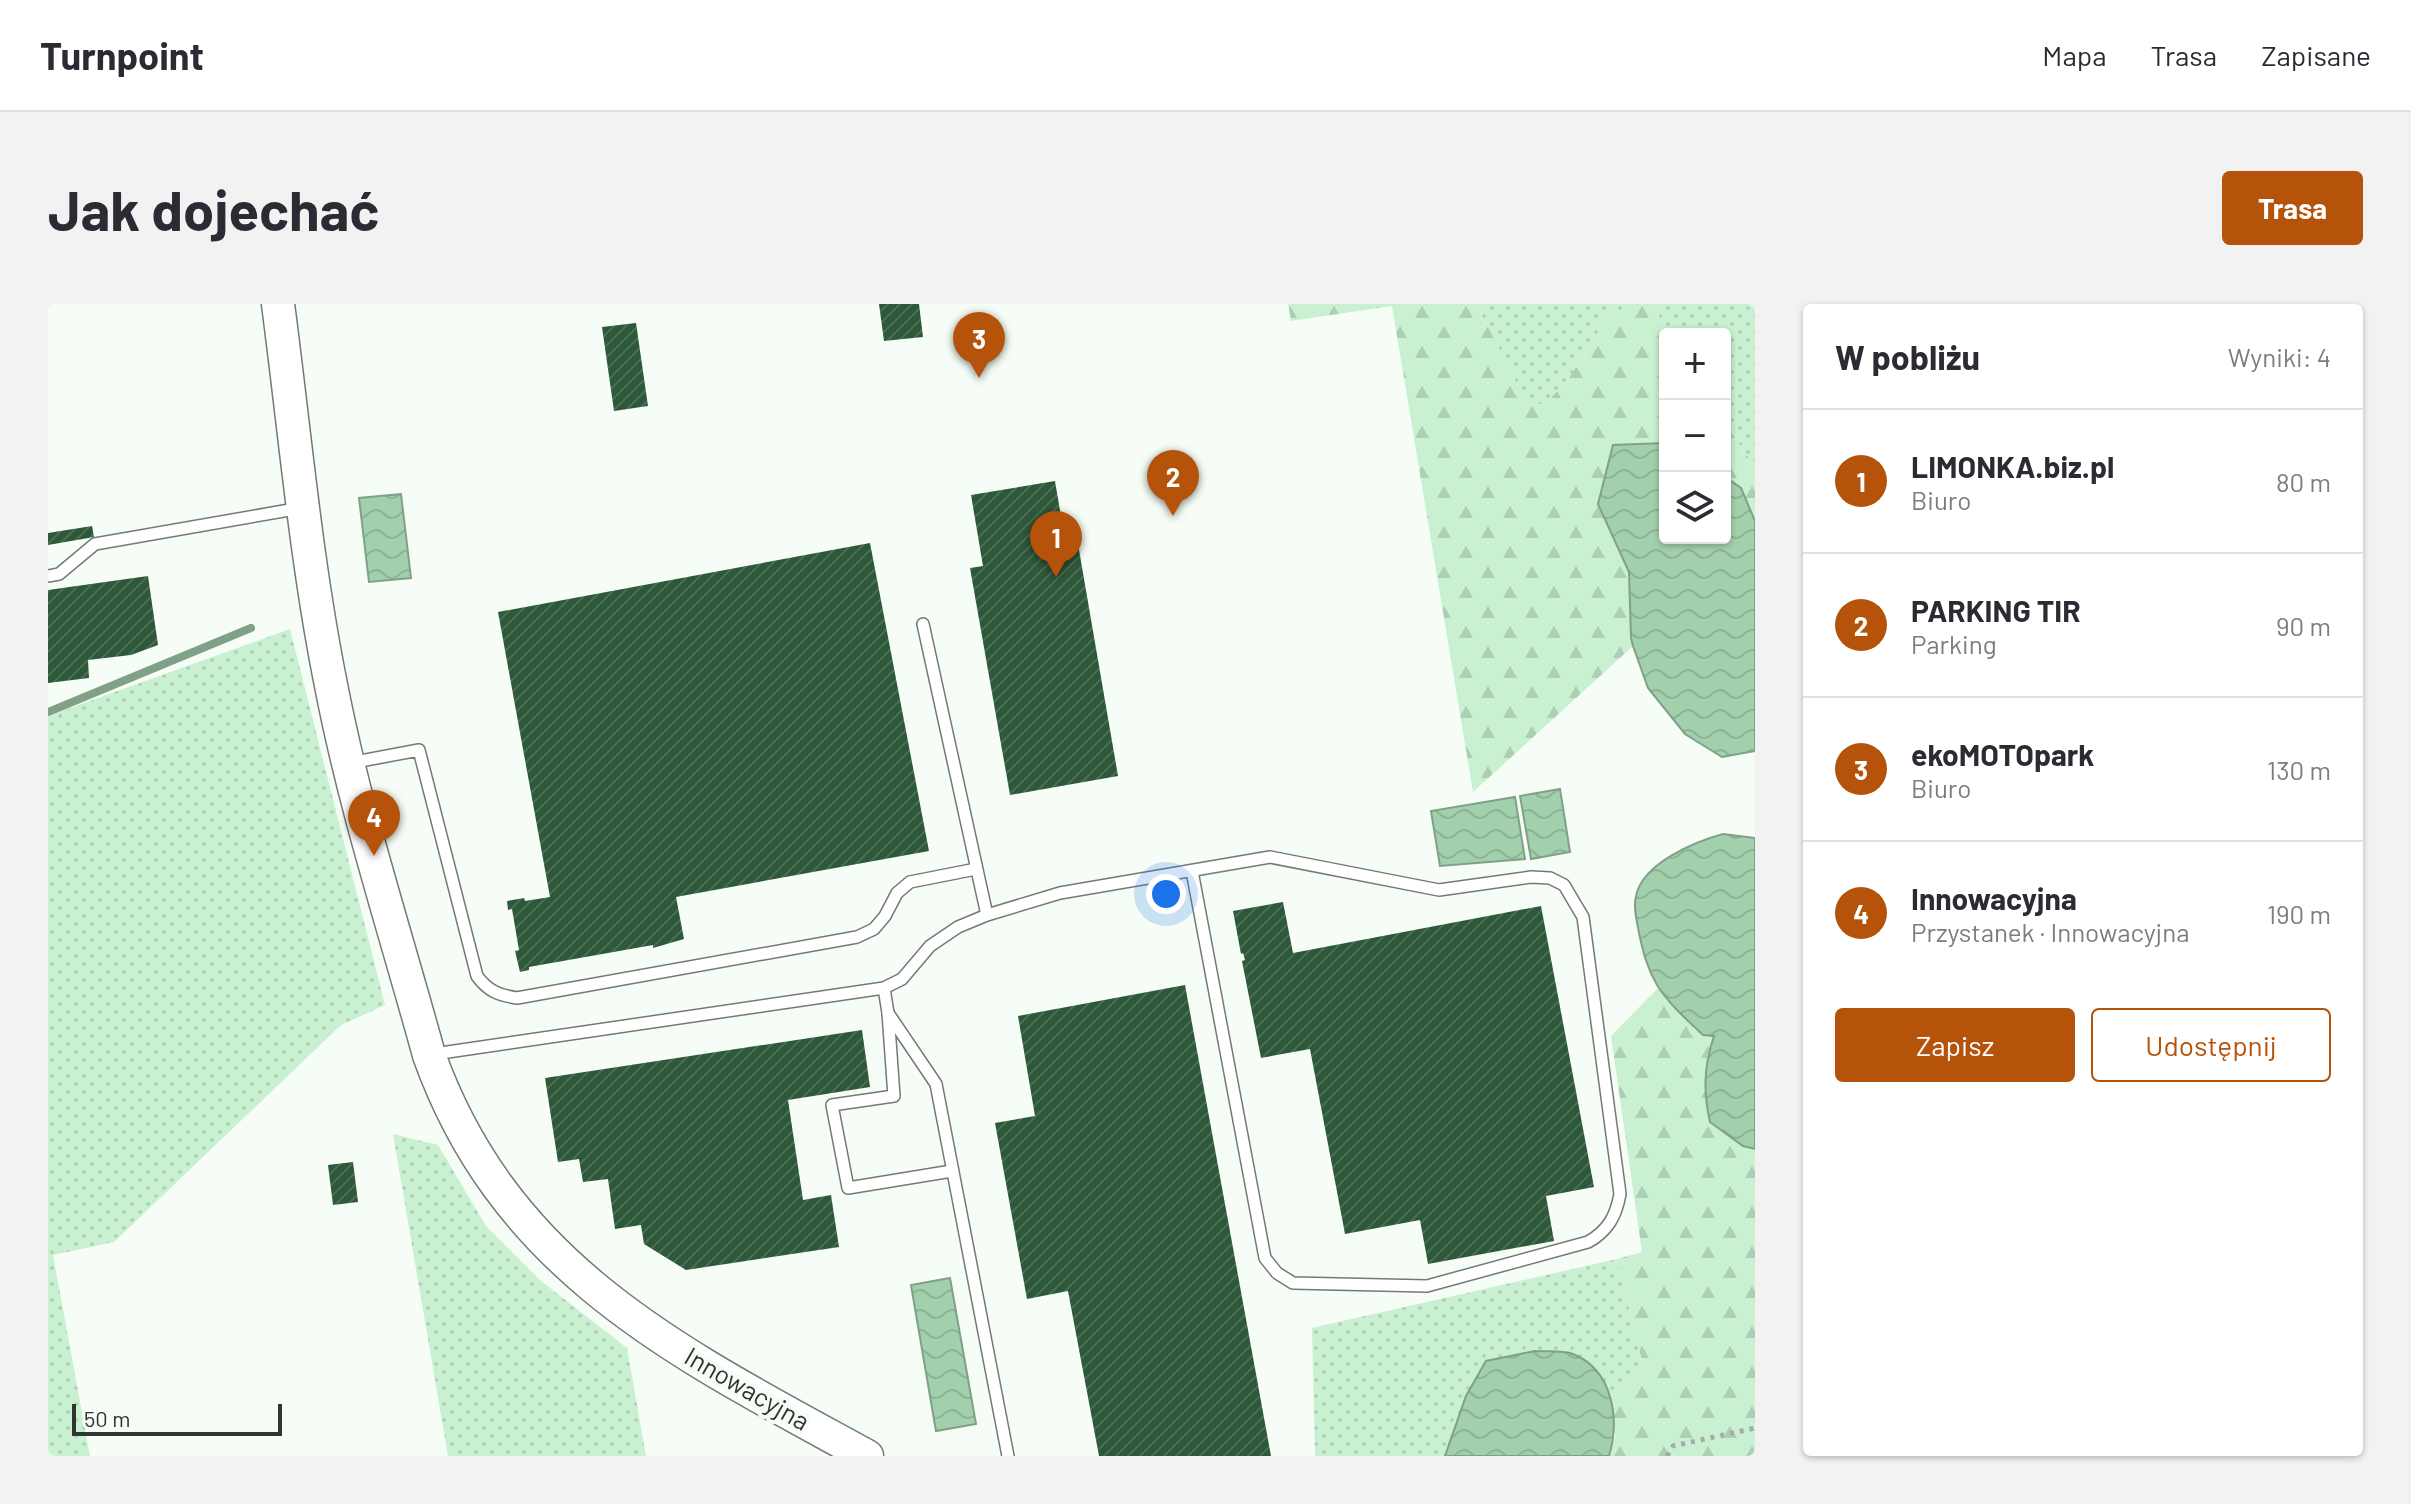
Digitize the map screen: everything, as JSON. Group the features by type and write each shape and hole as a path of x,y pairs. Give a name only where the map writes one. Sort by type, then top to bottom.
{"street":[{"name":"Innowacyjna","path":"278,304 329,676 349,764 429,1055 444,1097 465,1139 500,1191 536,1235 577,1275 621,1311 682,1353 867,1456"}],"lane":[{"path":"48,576 59,574 95,544 304,508"},
{"path":"923,624 987,915"},
{"path":"349,764 419,750 477,976 487,989 501,996 517,998 857,937 874,929 897,893 910,882 976,869"},
{"path":"429,1055 884,988 902,979 930,946 958,927 987,915 1060,893 1270,857 1439,890 1531,877 1550,878 1564,885 1583,917 1620,1194 1617,1209 1600,1236 1588,1242 1427,1286 1293,1283 1277,1273 1265,1258 1192,871"},
{"path":"884,988 894,1096 832,1105 848,1188 952,1171"},
{"path":"888,1013 936,1084 1008,1456"}],"path":[{"path":"1667,1456 1673,1446 1755,1428"}],"green space":[{"path":"1288,304 1476,304 1527,403 1545,404 1580,361 1608,313 1656,304 1662,328 1659,328 1659,443 1613,445 1598,504 1629,572 1633,646 1473,792 1392,306 1291,321"},
{"path":"1476,304 1645,304 1608,313 1580,361 1555,394 1545,404 1527,404"},
{"path":"1656,304 1755,304 1755,467 1731,432 1731,328 1662,328"},
{"path":"1731,432 1755,467 1755,521 1741,488 1731,481"},
{"path":"290,629 385,1005 341,1025 114,1242 53,1255 90,1456 48,1456 48,716"},
{"path":"1659,987 1677,1010 1715,1035 1707,1057 1743,1146 1755,1149 1755,1456 1609,1456 1615,1437 1611,1395 1644,1369 1617,1259 1642,1252 1611,1036"},
{"path":"393,1134 438,1145 486,1226 541,1281 627,1348 646,1456 448,1456"},
{"path":"1617,1259 1644,1369 1611,1395 1598,1370 1572,1353 1466,1396 1445,1456 1315,1456 1312,1328"}],"water":[{"path":"1659,443 1659,544 1731,544 1731,481 1741,488 1755,521 1755,751 1722,757 1685,734 1648,688 1631,638 1629,572 1598,504 1613,445"},
{"path":"401,494 411,578 369,582 359,498"},
{"path":"1560,789 1570,852 1531,859 1520,796"},
{"path":"1515,797 1525,859 1440,866 1431,811"},
{"path":"1723,834 1755,838 1755,1149 1743,1146 1710,1122 1706,1079 1714,1036 1703,1035 1657,985 1644,953 1635,910 1641,884 1659,864 1685,848"},
{"path":"950,1278 976,1424 936,1431 911,1285"},
{"path":"1535,1351 1573,1354 1597,1371 1605,1384 1613,1412 1609,1456 1445,1456 1466,1396 1486,1361"}],"building":[{"path":"879,304 919,304 923,337 884,341"},
{"path":"636,323 648,406 614,411 602,327"},
{"path":"1055,481 1066,546 1078,544 1118,776 1010,795 970,568 983,566 971,495"},
{"path":"92,526 94,537 48,545 48,533"},
{"path":"870,543 929,851 676,897 684,939 653,948 653,945 529,967 529,970 520,972 512,909 508,910 507,901 550,897 498,612"},
{"path":"148,576 158,645 131,655 88,660 89,678 48,683 48,590"},
{"path":"1283,902 1293,953 1541,906 1594,1187 1546,1196 1554,1241 1428,1264 1420,1220 1345,1234 1310,1049 1261,1058 1242,961 1245,960 1241,954 1233,911"},
{"path":"1185,985 1271,1456 1099,1456 1068,1291 1027,1299 995,1123 1035,1116 1018,1016"},
{"path":"862,1030 870,1087 788,1100 803,1200 831,1195 839,1247 686,1270 644,1244 641,1225 615,1229 608,1179 583,1182 579,1159 558,1162 545,1078"},
{"path":"353,1162 358,1202 333,1205 328,1165"}],"waterway":[{"path":"48,712 251,628"}],"place":[{"name":"ekoMOTOpark","path":"979,378"},
{"name":"PARKING TIR","path":"1173,516"},
{"name":"LIMONKA.biz.pl","path":"1056,577"},
{"name":"Innowacyjna","path":"374,856"}]}
